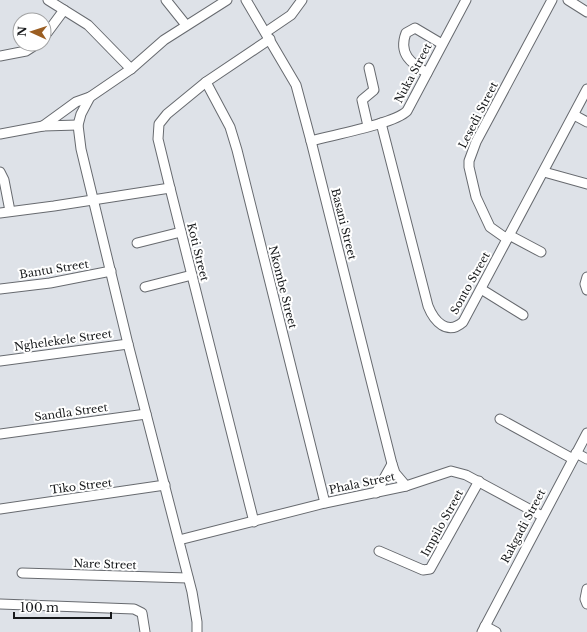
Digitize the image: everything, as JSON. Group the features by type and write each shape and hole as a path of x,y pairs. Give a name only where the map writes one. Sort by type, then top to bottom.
{"street":[{"path":"48,0 88,25 130,69"},
{"path":"166,0 186,25"},
{"path":"43,126 76,102 90,97 130,69 164,40 227,0"},
{"name":"Basani Street","path":"246,0 268,35 296,85 392,464 395,473 406,486"},
{"name":"Koti Street","path":"254,522 158,139 159,124 167,114 206,82 268,35 291,15 302,0"},
{"name":"Nuka Street","path":"311,141 399,117 407,111 466,0"},
{"name":"Lesedi Street","path":"541,252 490,227 474,191 469,160 476,142 552,0"},
{"path":"568,0 587,12"},
{"path":"52,26 64,10"},
{"path":"427,73 413,64 407,57 402,41 406,33 415,28 442,44"},
{"path":"0,56 21,52"},
{"path":"368,126 362,100 374,90 369,68"},
{"name":"Nkombe Street","path":"206,82 230,127 237,150 325,503"},
{"name":"Sonto Street","path":"381,122 428,306 432,316 438,323 447,328 459,326 463,322 587,89"},
{"path":"90,97 81,114 78,125 81,149 128,344 179,540 197,622 197,632"},
{"path":"574,115 587,122"},
{"path":"0,134 43,126 78,125"},
{"path":"0,172 4,180 10,211"},
{"path":"544,172 587,184"},
{"path":"0,212 94,200 170,188"},
{"path":"137,243 181,232"},
{"name":"Bantu Street","path":"0,289 50,283 111,271"},
{"path":"145,287 192,275"},
{"path":"587,277 585,284 587,290"},
{"path":"481,289 523,315"},
{"name":"Nghelekele Street","path":"0,360 128,344"},
{"name":"Sandla Street","path":"0,434 146,414"},
{"path":"500,420 575,456 587,459"},
{"name":"Rakgadi Street","path":"484,629 542,516 587,433"},
{"path":"376,492 392,464"},
{"name":"Phala Street","path":"179,540 325,503 406,486 451,471 479,481 542,516"},
{"name":"Impilo Street","path":"379,550 423,570 430,569 479,481"},
{"name":"Tiko Street","path":"0,509 165,485"},
{"name":"Nare Street","path":"22,573 188,578"},
{"path":"587,589 585,600 587,604"},
{"path":"0,604 134,608 142,613 145,632"},
{"path":"484,629 496,632"}]}
